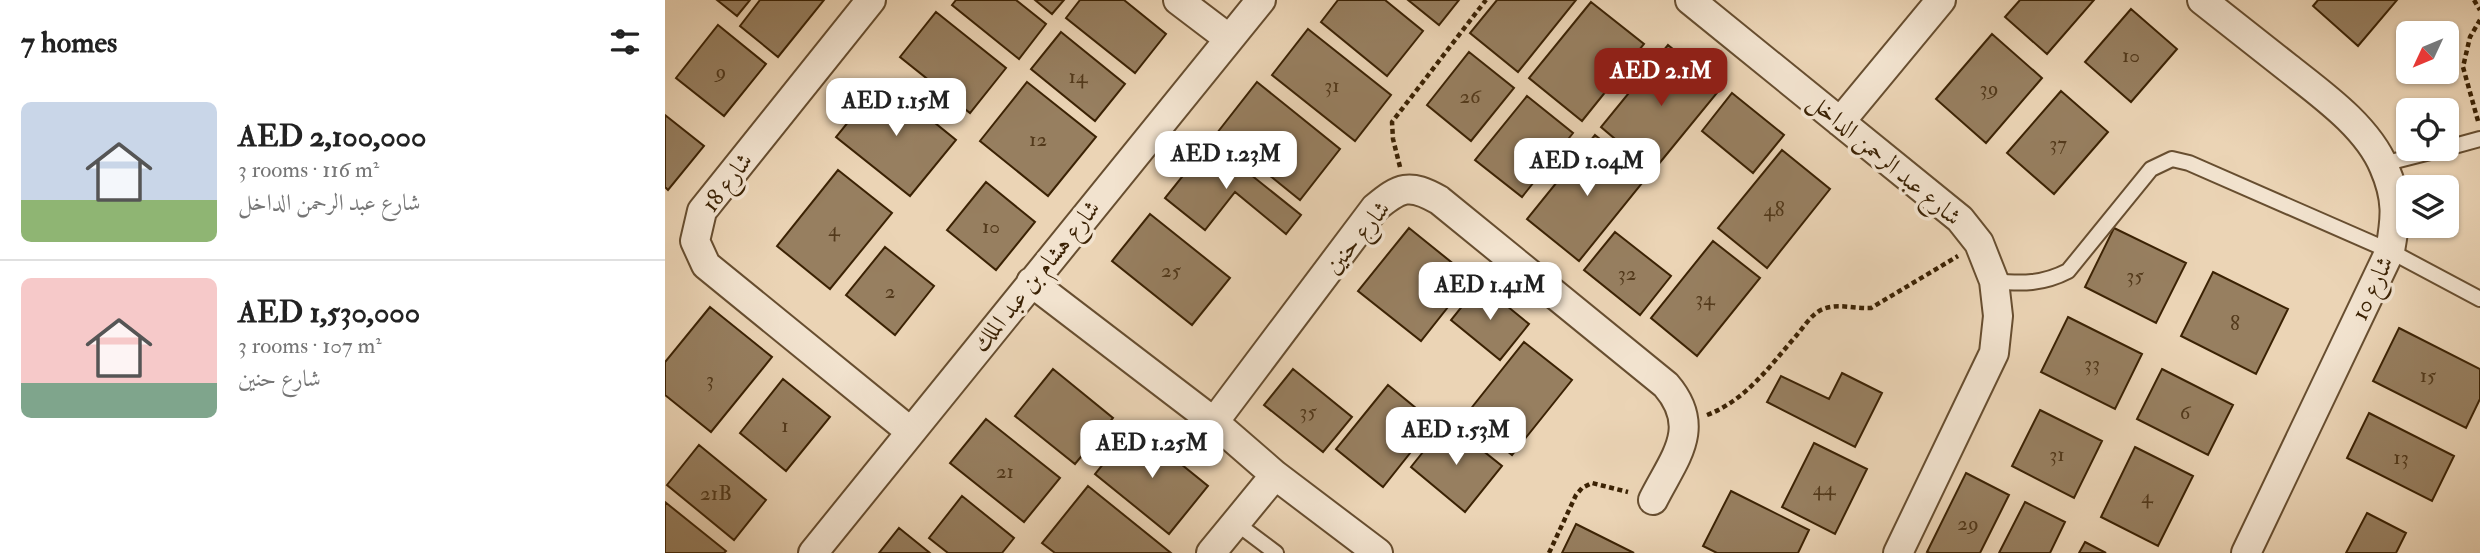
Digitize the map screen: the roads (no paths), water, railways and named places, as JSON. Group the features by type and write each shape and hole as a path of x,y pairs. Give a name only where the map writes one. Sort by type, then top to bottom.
{"street":[{"name":"شارع 18","path":"871,0 702,211 695,241 706,265 911,432"},
{"path":"1178,0 1228,38"},
{"name":"شارع هشام بن عبد الملك","path":"813,553 1261,0"},
{"name":"شارع عبد الرحمن الداخل","path":"1690,0 1960,219 1979,243 1994,281 1998,316 1994,354 1898,553"},
{"path":"1840,122 1941,0"},
{"name":"شارع 10","path":"2202,0 2338,108 2364,136 2383,164 2391,186 2397,217 2390,251 2246,553"},
{"name":"شارع حنين","path":"1214,422 1375,208 1403,189 1421,190 1439,200 1667,385 1676,396 1685,423 1685,436 1653,500"},
{"path":"1031,282 1214,422 1275,475 1378,553"},
{"path":"1211,553 1275,475"}],"lane":[{"path":"2459,144 2480,139"},
{"path":"1994,281 2026,284 2051,280 2068,271 2151,169 2172,159 2189,163 2390,251 2480,299"},
{"path":"2383,164 2396,161"},
{"path":"1236,523 1276,553"}]}
